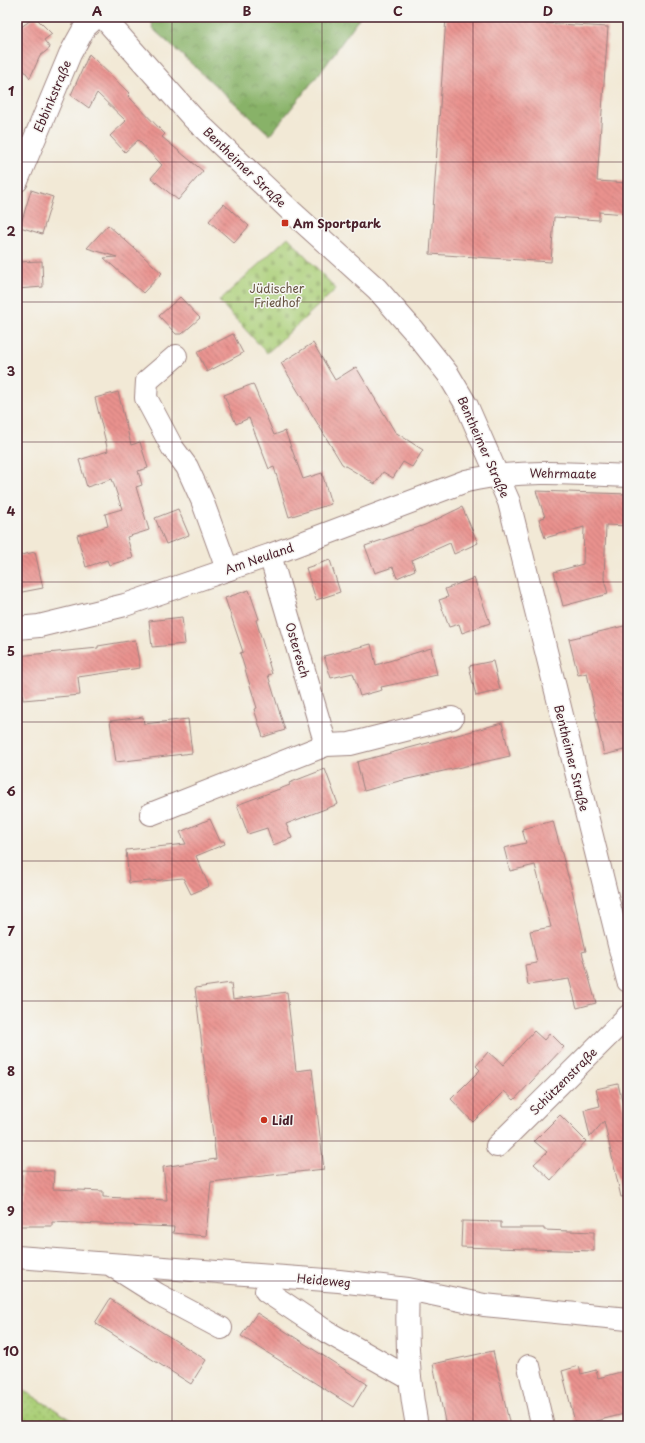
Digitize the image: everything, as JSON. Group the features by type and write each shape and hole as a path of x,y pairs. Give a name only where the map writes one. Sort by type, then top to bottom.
{"street":[{"name":"Ebbinkstraße","path":"17,181 70,54 85,27 96,17"},
{"name":"Bentheimer Straße","path":"103,17 193,118 377,290 413,330 448,374 467,406 498,474 511,510 628,981"},
{"path":"176,356 147,381 145,391 146,398 172,447 187,467 202,500 227,569"},
{"name":"Wehrmaate","path":"498,474 550,471 628,476"},
{"name":"Am Neuland","path":"17,628 39,626 125,605 270,555 466,480 498,474"},
{"name":"Osteresch","path":"270,555 326,745"},
{"path":"151,814 326,745 350,744 452,718"},
{"name":"Schützenstraße","path":"497,1146 628,1016"},
{"name":"Heideweg","path":"17,1257 318,1279 408,1289 484,1305 628,1319"},
{"path":"108,1263 157,1294 221,1328"},
{"path":"408,1289 406,1330 409,1378 416,1426"},
{"path":"266,1292 327,1332 409,1378"},
{"path":"530,1366 546,1425"}],"green space":[{"path":"151,17 360,17 326,65 270,135 153,29"},
{"name":"Jüdischer Friedhof","path":"288,237 336,289 267,353 219,301"},
{"path":"18,1387 82,1426 17,1426"}],"building":[{"path":"35,17 52,34 44,40 50,48 40,56 30,78 17,61 17,30"},
{"path":"446,17 608,27 597,181 628,183 628,214 599,212 599,220 554,217 551,262 430,254"},
{"path":"89,54 130,94 128,96 165,134 162,137 203,171 178,200 151,178 162,165 138,140 125,152 110,136 126,121 97,93 89,108 71,95"},
{"path":"31,190 53,197 42,234 20,227"},
{"path":"224,204 249,226 234,243 209,221"},
{"path":"108,225 162,273 143,293 104,258 117,257 87,248"},
{"path":"42,261 43,287 17,289 17,262"},
{"path":"180,297 200,318 182,334 176,334 159,316"},
{"path":"233,334 243,353 207,372 197,352"},
{"path":"313,343 335,380 356,367 395,432 423,450 412,467 403,462 393,478 383,472 375,484 342,464 281,363"},
{"path":"253,384 274,435 285,431 303,479 322,473 331,504 289,517 274,467 269,469 249,418 236,424 224,395"},
{"path":"118,392 131,445 140,442 148,468 138,471 142,485 136,487 149,530 127,537 133,558 109,565 107,560 86,567 77,535 108,526 105,514 122,509 112,479 87,487 79,460 108,451 95,398"},
{"path":"536,491 628,494 628,526 606,525 604,579 608,594 563,606 554,572 583,564 584,527 545,538 539,519 545,517"},
{"path":"462,507 478,543 454,554 450,543 412,560 415,570 397,578 393,567 375,573 365,546 425,525"},
{"path":"178,509 189,535 166,544 155,518"},
{"path":"35,552 43,588 17,593 17,556"},
{"path":"330,560 340,592 316,600 306,568"},
{"path":"474,578 490,623 462,633 459,624 449,627 439,600 448,597 445,589"},
{"path":"249,590 259,619 256,620 272,674 268,675 285,730 263,737 254,709 257,708 240,653 243,652 225,598"},
{"path":"182,617 185,644 152,647 149,621"},
{"path":"628,625 628,749 604,755 587,673 578,675 569,639"},
{"path":"135,640 140,668 78,677 80,695 23,700 22,693 17,694 17,656 98,648 98,646"},
{"path":"371,644 376,665 431,648 437,675 381,687 382,690 360,696 353,673 331,678 324,656"},
{"path":"493,661 500,690 476,696 469,666"},
{"path":"143,717 144,724 188,719 192,753 116,762 110,721"},
{"path":"502,723 510,756 399,781 364,791 357,762"},
{"path":"325,769 338,804 286,824 292,838 273,845 267,828 248,834 237,805 290,785 289,783"},
{"path":"210,819 220,841 224,841 225,844 196,856 209,886 191,894 183,878 129,883 126,850 186,844 180,832"},
{"path":"553,821 573,894 586,951 582,952 596,1003 577,1008 569,979 528,985 525,965 537,963 530,931 551,927 535,865 510,871 504,848 526,843 522,829"},
{"name":"Lidl","path":"231,983 233,999 287,992 296,1071 312,1069 324,1169 211,1182 206,1236 173,1233 174,1227 52,1222 52,1226 20,1226 22,1170 54,1171 53,1189 103,1191 103,1197 167,1200 163,1167 216,1159 195,988"},
{"path":"534,1031 544,1040 550,1033 564,1047 514,1100 504,1091 473,1122 451,1099 480,1070 476,1066 488,1052 503,1065"},
{"path":"618,1084 628,1126 628,1196 621,1197 604,1121 590,1137 584,1110 600,1106 596,1089"},
{"path":"560,1115 586,1141 551,1180 534,1164 547,1152 534,1141"},
{"path":"462,1221 501,1222 501,1228 544,1228 544,1230 594,1232 594,1251 461,1247"},
{"path":"110,1299 206,1360 191,1384 95,1323"},
{"path":"257,1313 367,1384 353,1407 241,1336"},
{"path":"493,1351 510,1426 446,1426 433,1364"},
{"path":"579,1366 581,1374 596,1370 598,1378 628,1370 628,1413 576,1426 562,1371"}],"place":[{"name":"Am Sportpark","path":"285,223"},
{"name":"Lidl","path":"264,1120"}]}
